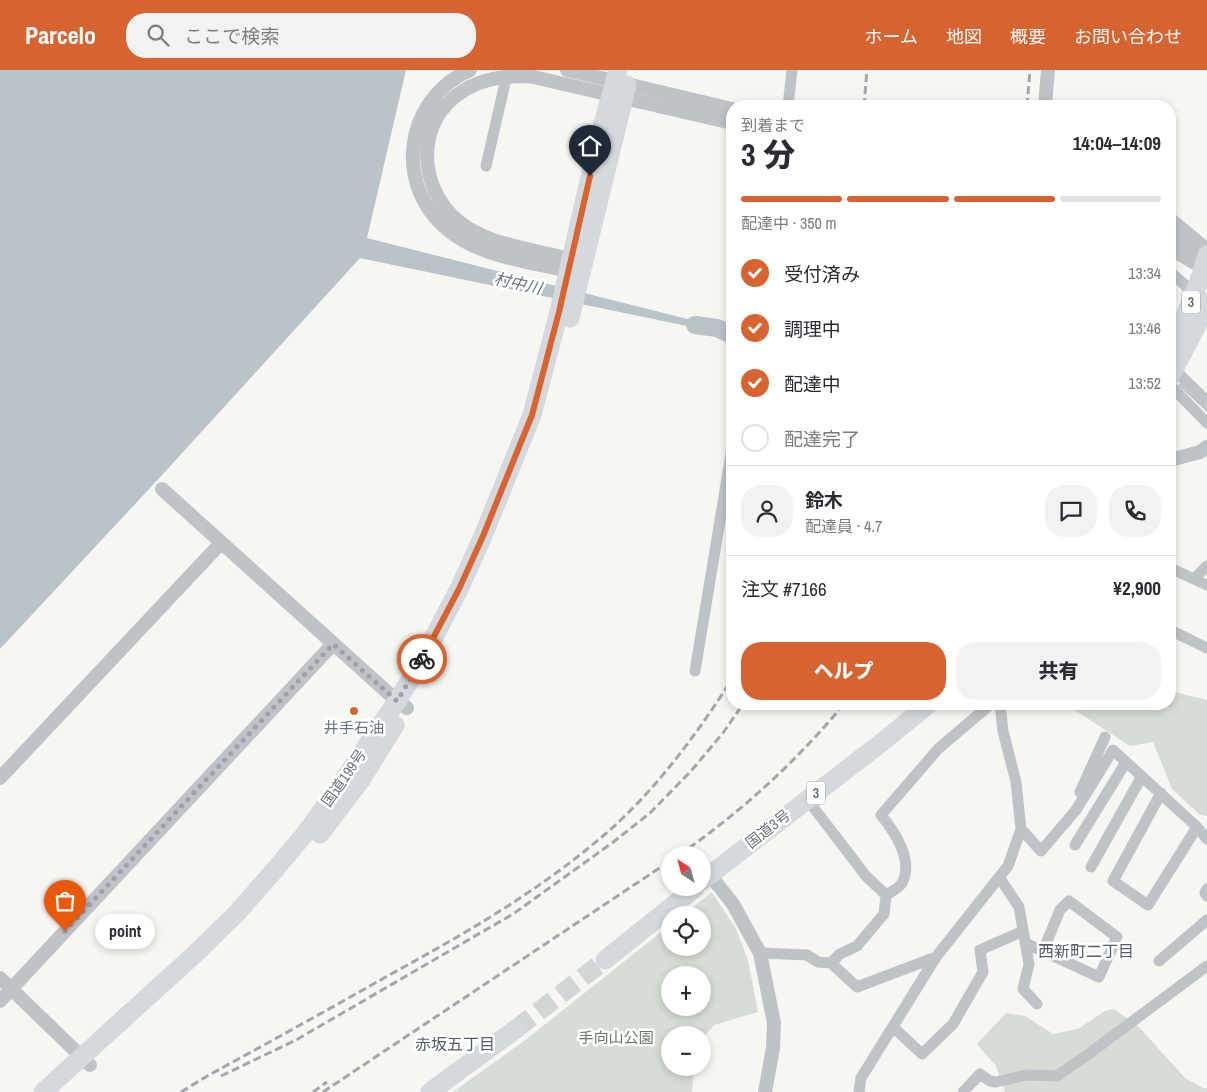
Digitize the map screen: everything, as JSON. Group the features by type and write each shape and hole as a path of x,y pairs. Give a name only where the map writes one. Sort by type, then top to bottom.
{"highway":[{"name":"国道199号","path":"61,1092 86,1062 237,912 266,880 304,835 402,704 459,589 491,519 532,415 565,312 598,142 618,70"},
{"name":"国道199号","path":"573,275 630,70"},
{"name":"3","path":"1176,366 1200,299 1206,260"},
{"name":"3","path":"1176,337 1200,299"},
{"name":"国道3号","path":"711,874 922,710"},
{"path":"605,960 685,896"},
{"path":"430,1092 516,1029"},
{"name":"国道199号","path":"43,1092 86,1062"}],"street":[{"path":"435,108 444,87 470,70"},
{"path":"486,166 508,70"},
{"path":"567,70 726,108"},
{"path":"789,100 792,70"},
{"path":"1046,100 1048,70"},
{"path":"573,275 478,248 452,233 434,215 426,205 418,187 412,154 416,129 421,116 475,84 502,76 529,76 726,121"},
{"path":"1176,226 1206,260"},
{"path":"1176,240 1206,260"},
{"path":"1176,250 1206,260"},
{"path":"1176,277 1200,299"},
{"path":"1176,377 1182,377 1207,401"},
{"path":"1176,382 1207,423"},
{"path":"1176,458 1200,452 1207,447"},
{"path":"695,671 726,484"},
{"path":"162,489 402,704"},
{"path":"0,778 222,543"},
{"path":"1194,579 1207,566"},
{"path":"1176,571 1207,586"},
{"path":"1176,633 1207,648"},
{"path":"0,1001 333,644"},
{"path":"831,963 840,954 857,946 884,914 886,895 902,884 907,865 892,828 881,815 938,748 984,710"},
{"path":"859,1092 861,1078 936,956 1008,866 1021,830 1016,782 1003,731 1001,710"},
{"path":"1067,820 1105,737"},
{"path":"1021,830 1041,851 1076,810 1113,750 1197,827 1207,840"},
{"path":"1075,845 1126,762"},
{"path":"1092,867 1142,776"},
{"path":"1160,793 1113,881 1148,905 1197,827"},
{"path":"807,799 866,876 886,895"},
{"path":"1000,877 1019,907 1029,964 1023,989 1037,1004"},
{"path":"711,883 733,904 760,953 774,1023 773,1048 764,1092"},
{"path":"1207,889 1205,892 1207,896"},
{"path":"1024,937 1042,950 1050,954 1099,977 1117,937 1069,901 1060,910 1050,935 1046,943 1042,951"},
{"path":"1159,960 1207,920"},
{"path":"893,1027 922,1054 953,1024 968,998 982,972 980,950 1024,937"},
{"path":"760,953 807,955 818,962 831,963 857,987 936,956"},
{"path":"963,1092 980,1074 990,1081 996,1082 1026,1075 1057,1076 1090,1054 1207,966"},
{"path":"0,978 86,1062"},
{"path":"984,1092 990,1081"}],"green space":[{"path":"1176,692 1207,700 1207,816 1200,815 1172,789 1153,742 1130,746 1075,710 1176,710"},
{"name":"手向山公園","path":"712,892 736,929 748,960 758,1012 714,1025 711,1029 711,1026 661,1026 661,1076 693,1076 692,1092 453,1092 528,1038 661,932 661,956 711,956 711,906 694,906 707,896 711,896"},
{"path":"1114,1009 1140,1028 1185,1078 1205,1089 1207,1087 1207,1092 1005,1092 996,1066 977,1044 1006,1013 1025,1016 1053,1034 1078,1029 1105,1011"}],"water":[{"path":"0,70 406,70 367,238 717,328 711,331 360,258 0,649"}],"waterway":[{"name":"村中川","path":"695,325 717,328 726,332"},
{"name":"村中川","path":"1180,385 1207,410"}],"tunnel":[{"path":"516,1029 605,960"}],"railway":[{"path":"864,100 867,70"},
{"path":"1028,100 1030,70"},
{"path":"181,1092 478,925 533,889 586,850 628,813 661,777 692,738 726,688"},
{"path":"221,1076 296,1040 513,914 612,843 650,813 691,771 723,733 739,710"},
{"path":"692,846 746,804 767,785 807,746 839,710"},
{"path":"323,1092 661,867"},
{"path":"313,1092 327,1082"}],"way so far":[{"path":"65,931 333,644 397,701 422,659"}],"place":[{"name":"井手石油","path":"354,711"},
{"name":"point","path":"65,931"}],"district":[{"name":"西新町二丁目","path":"1086,951"},
{"name":"赤坂五丁目","path":"455,1044"}],"route":[{"path":"422,659 459,589 483,536 532,415 559,312 590,176"}]}
